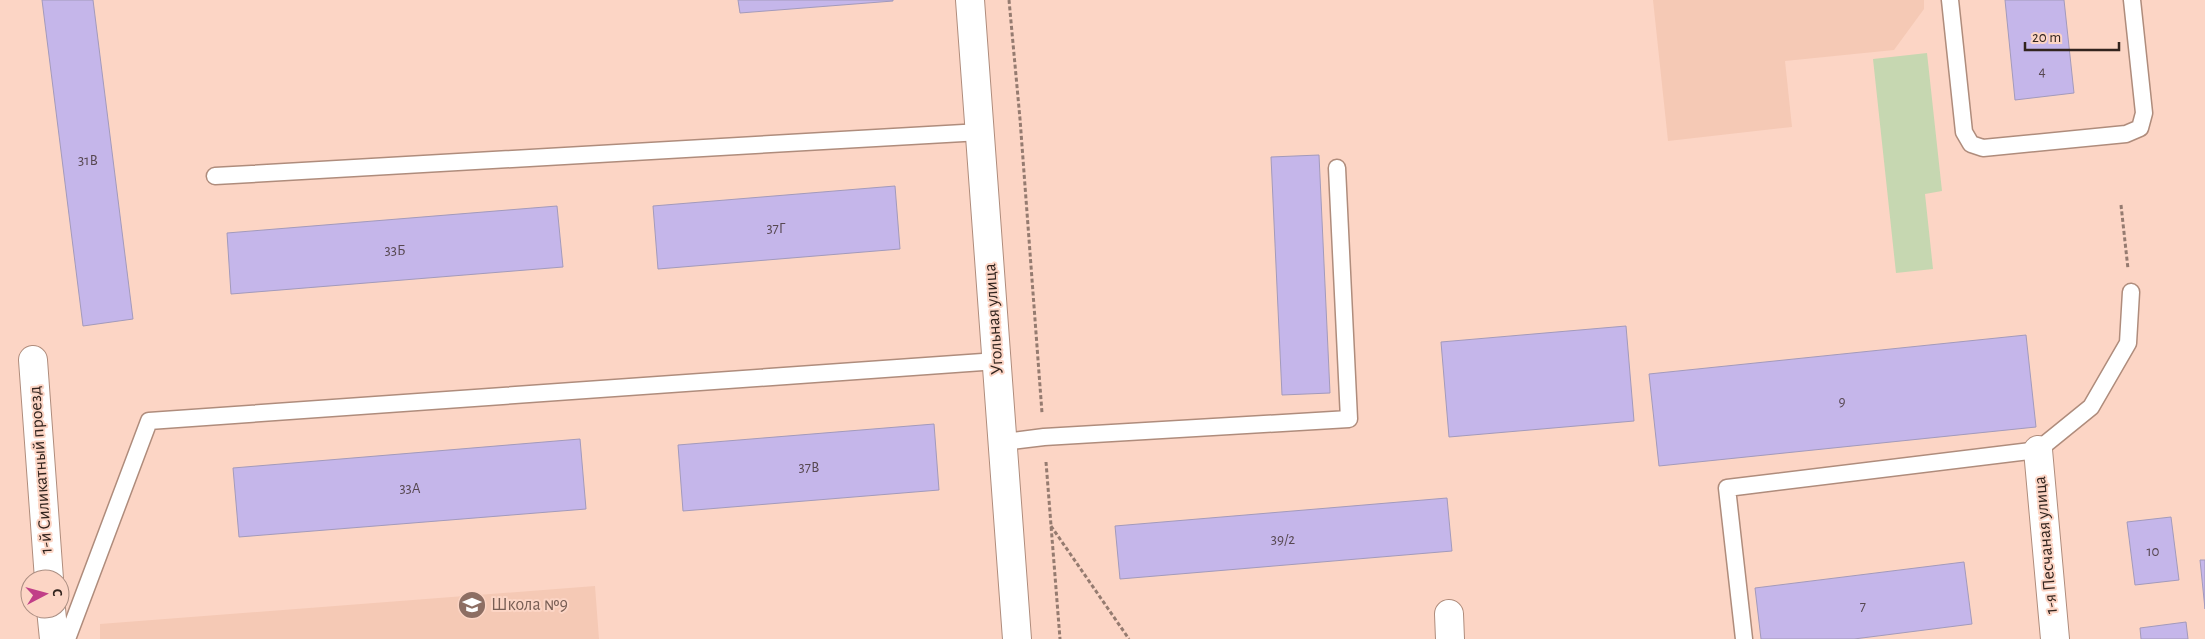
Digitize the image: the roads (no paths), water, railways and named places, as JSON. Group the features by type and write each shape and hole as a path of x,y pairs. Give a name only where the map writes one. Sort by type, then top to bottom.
{"street":[{"name":"Угольная улица","path":"970,0 1017,639"},
{"name":"1-й Силикатный проезд","path":"33,360 48,569"},
{"name":"1-я Песчаная улица","path":"2038,450 2055,639"},
{"path":"52,619 54,639"}],"lane":[{"path":"1950,0 1964,132 1971,144 1983,148 2126,134 2140,128 2144,113 2132,0"},
{"path":"215,176 981,132"},
{"path":"1004,442 1044,437 1349,419 1338,168"},
{"path":"1744,639 1727,488 2038,450 2091,407 2128,343 2130,292"},
{"path":"67,639 149,421 997,361"}],"place":[{"name":"Школа №9","path":"472,605"}]}
